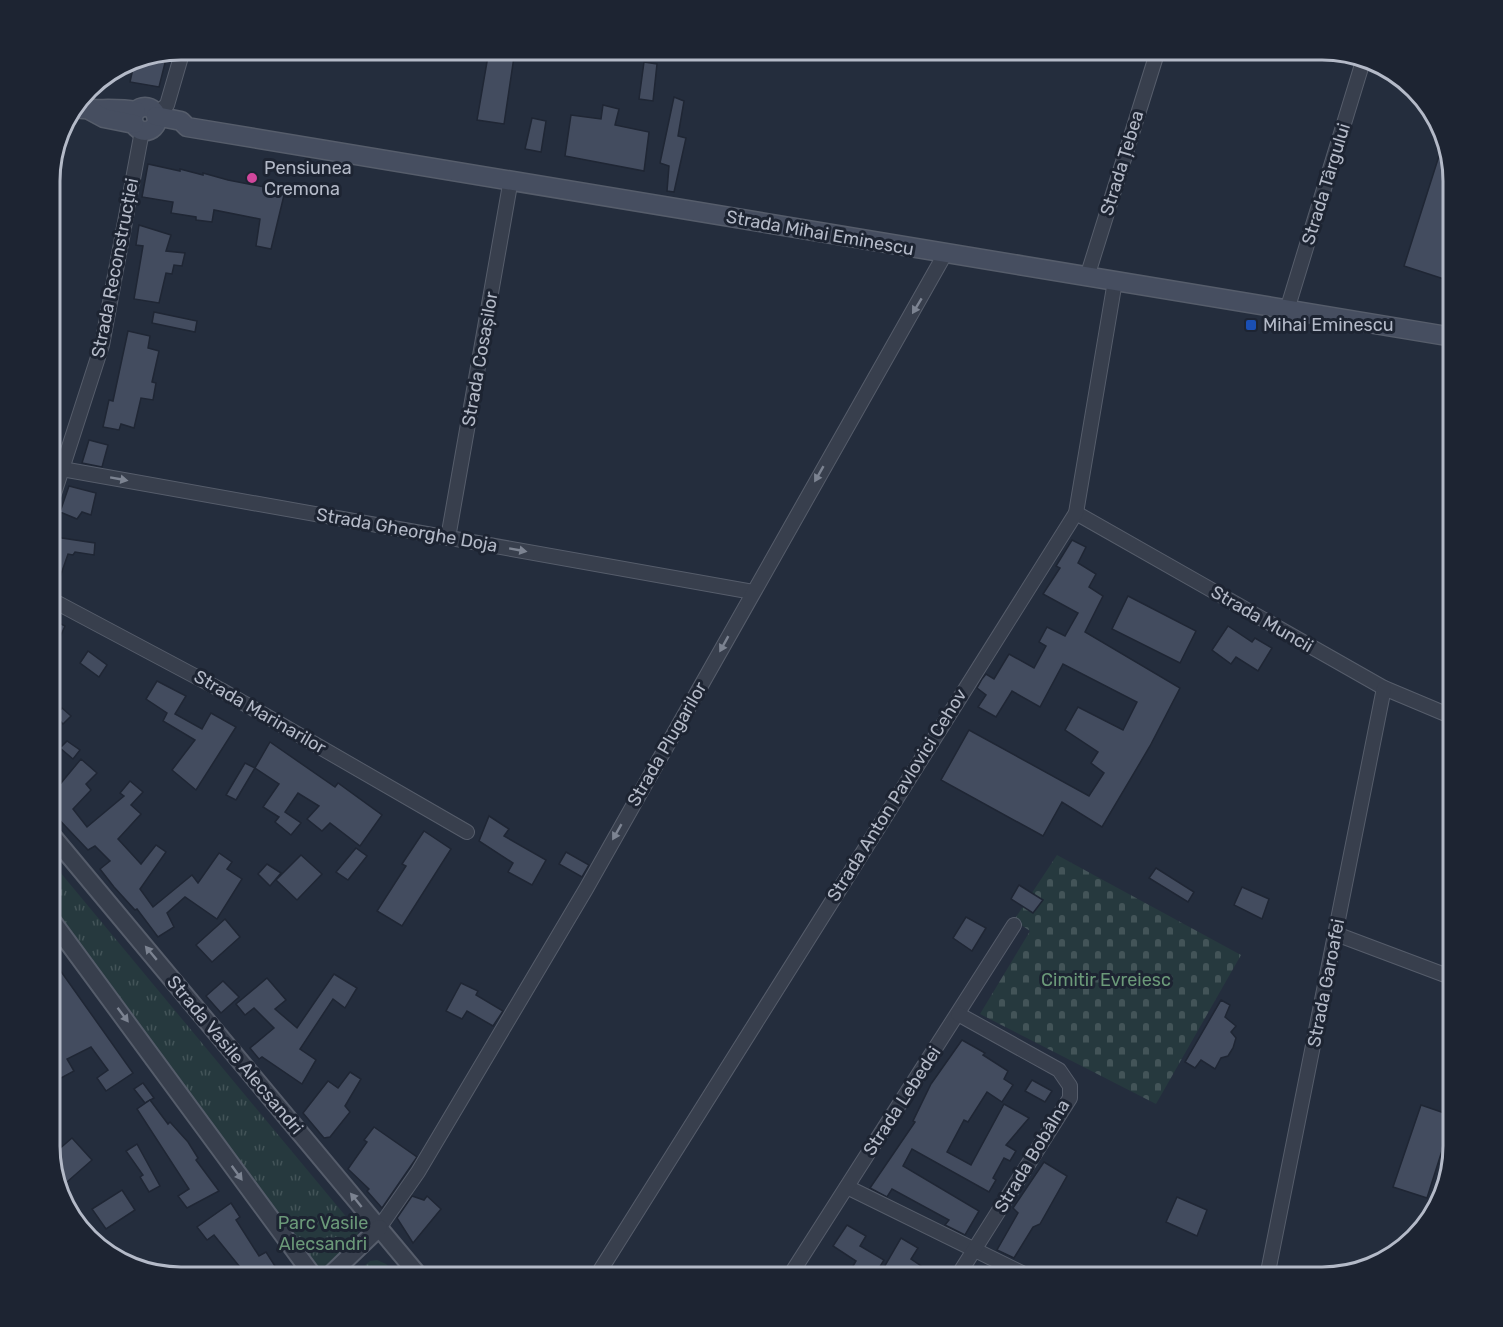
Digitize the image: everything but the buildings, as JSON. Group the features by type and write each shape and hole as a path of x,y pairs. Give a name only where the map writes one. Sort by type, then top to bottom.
{"main road":[{"name":"Strada Mihai Eminescu","path":"83,110 104,118 181,121 187,127 1443,335"}],"street":[{"path":"146,121 167,105 180,60"},
{"name":"Strada Țebea","path":"1087,277 1155,60"},
{"name":"Strada Târgului","path":"1287,310 1361,67"},
{"name":"Strada Reconstrucției","path":"60,475 102,345 111,308 146,121"},
{"name":"Strada Cosașilor","path":"448,538 511,179"},
{"name":"Strada Plugarilor","path":"379,1228 418,1172 574,909 945,254"},
{"name":"Strada Anton Pavlovici Cehov","path":"603,1267 1076,513 1115,282"},
{"name":"Strada Gheorghe Doja","path":"62,469 753,592"},
{"name":"Strada Muncii","path":"1076,513 1384,688 1443,713"},
{"name":"Strada Marinarilor","path":"60,604 221,690 467,832"},
{"name":"Strada Garoafei","path":"1269,1267 1384,688"},
{"name":"Strada Vasile Alecsandri","path":"60,844 411,1267"},
{"name":"Strada Lebedei","path":"796,1267 1014,926"},
{"path":"60,932 306,1267"},
{"path":"1336,934 1443,974"},
{"name":"Strada Bobâlna","path":"958,1014 1059,1070 1070,1086 1070,1098 1064,1110 964,1267"},
{"path":"847,1187 1008,1267"},
{"path":"339,1267 379,1228"}],"green space":[{"name":"Cimitir Evreiesc","path":"1057,855 1241,955 1156,1104 980,1014 1030,931 1014,920"},
{"name":"Parc Vasile Alecsandri","path":"60,872 358,1231 358,1240 331,1267 314,1267 60,924"},
{"path":"377,1260 389,1267 363,1267 370,1261"}],"place":[{"name":"Pensiunea Cremona","path":"252,178"},
{"name":"Mihai Eminescu","path":"1251,325"}]}
